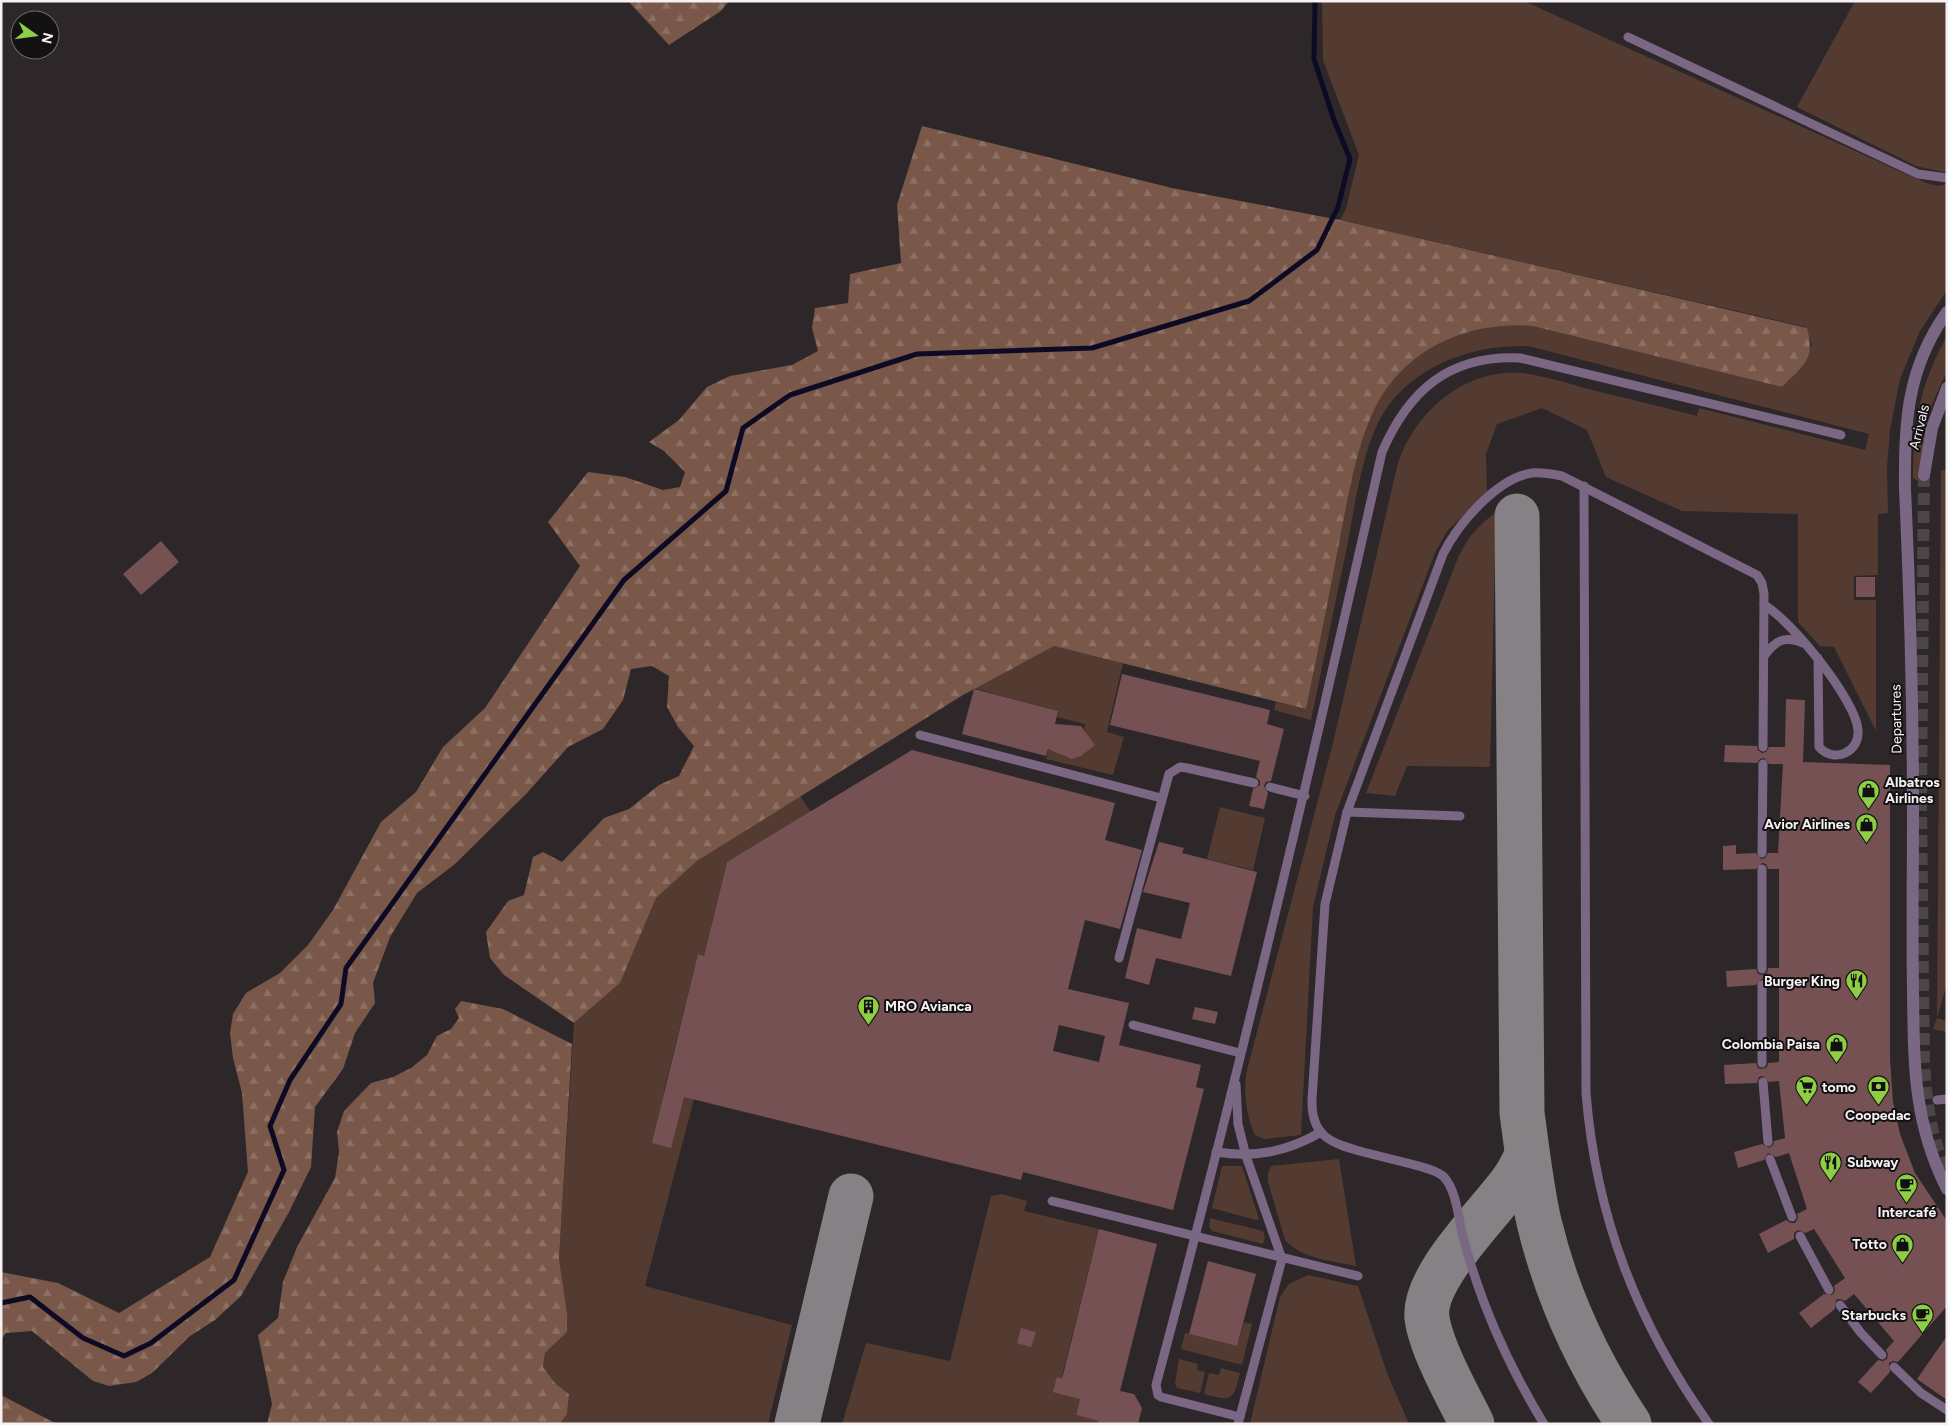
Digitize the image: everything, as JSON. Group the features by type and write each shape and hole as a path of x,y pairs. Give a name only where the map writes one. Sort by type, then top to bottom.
{"street":[{"name":"Departures","path":"1947,312 1924,350 1913,384 1904,436 1913,802 1912,934 1915,1077 1918,1108 1925,1138 1947,1190"},
{"name":"Arrivals","path":"1924,475 1932,428 1947,388"}],"lane":[{"path":"1628,37 1918,174 1947,178"},
{"path":"1235,1074 1238,1124 1246,1156 1282,1259 1239,1420 1161,1398 1155,1391 1305,796 1382,452 1401,413 1429,384 1465,365 1485,359 1520,358 1841,435"},
{"path":"1544,1424 1488,1315 1472,1268 1452,1193 1443,1177 1428,1168 1334,1143 1321,1132 1312,1112 1318,984 1325,904 1347,812 1443,554 1454,532 1480,503 1510,482 1530,473 1546,473 1562,476 1584,486 1751,570 1762,583 1764,605 1763,747"},
{"path":"1584,486 1586,1093 1590,1134 1604,1209 1636,1299 1662,1351 1710,1424"},
{"path":"1764,605 1781,616 1818,658 1832,677 1858,726 1858,739 1855,745 1844,754 1832,755 1819,747 1818,658"},
{"path":"1764,656 1774,643 1780,640 1795,640 1807,645"},
{"path":"920,735 1161,798"},
{"path":"1762,853 1763,764"},
{"path":"1119,958 1169,774 1180,767 1254,783"},
{"path":"1270,787 1305,796"},
{"path":"1347,812 1460,816"},
{"path":"1762,869 1762,969"},
{"path":"1762,985 1762,1063"},
{"path":"1133,1025 1240,1053"},
{"path":"1763,1082 1768,1142"},
{"path":"1216,1152 1246,1156 1290,1147 1321,1132"},
{"path":"1770,1159 1792,1216"},
{"path":"1052,1201 1282,1259 1358,1276"},
{"path":"1800,1236 1829,1290"},
{"path":"1840,1305 1861,1333 1882,1355"},
{"path":"1894,1367 1921,1393 1947,1410"}],"shaded area":[{"path":"1322,1 1524,1 1926,183 1938,186 1947,184 1947,290 1920,331 1900,379 1890,430 1887,467 1888,513 1878,514 1878,575 1854,576 1854,600 1876,600 1876,731 1834,647 1820,646 1798,622 1798,514 1682,511 1606,477 1587,430 1542,408 1497,424 1486,454 1487,493 1447,531 1435,553 1335,815 1313,907 1301,1135 1264,1139 1255,1135 1247,1111 1245,1095 1247,1070 1332,747 1397,467 1405,447 1416,428 1430,411 1446,396 1464,385 1485,377 1506,373 1529,374 1697,416 1699,408 1865,450 1869,434 1528,346 1484,349 1441,363 1405,387 1390,404 1378,423 1372,438 1358,486 1311,720 1274,710 1276,702 1306,709 1347,500 1359,449 1370,419 1382,396 1397,376 1415,359 1435,346 1457,336 1481,329 1506,326 1532,326 1782,387 1812,345 1806,327 1340,220 1346,209 1359,155 1323,60"},
{"path":"1855,1 1947,1 1947,173 1916,166 1797,107"},
{"path":"1947,336 1947,371 1932,404 1927,424 1923,445 1921,483 1913,478 1915,439 1920,405 1930,371"},
{"path":"1941,470 1947,471 1947,983 1937,1018"},
{"path":"1496,512 1490,767 1407,766 1395,796 1366,793 1458,558 1465,544 1474,533"},
{"path":"1054,646 1123,663 1107,732 1124,737 1113,775 1046,759 1050,743 1066,757 1075,758 1085,753 1089,738 1084,729 1085,724 1057,717 1058,711 973,688"},
{"path":"800,796 811,812 727,862 704,956 698,955 664,1091 694,1099 645,1286 792,1325 768,1424 560,1424 567,1414 569,1394 555,1383 543,1367 545,1353 567,1332 567,1313 559,1260 574,1023 620,983 656,898 697,861"},
{"path":"1220,807 1265,818 1253,870 1207,859"},
{"path":"1937,1018 1947,1021 1947,1032 1933,1029"},
{"path":"1339,1159 1356,1266 1328,1261 1309,1255 1285,1240 1268,1182 1268,1173 1271,1166"},
{"path":"1222,1166 1242,1166 1259,1219 1256,1220 1212,1208"},
{"path":"1002,1194 1027,1201 1024,1211 1099,1229 1062,1376 1084,1382 1076,1415 1098,1421 1098,1424 842,1424 866,1343 950,1361 991,1196"},
{"path":"1210,1218 1263,1231 1265,1237 1263,1244 1212,1231 1209,1227"},
{"path":"1308,1275 1358,1286 1387,1373 1409,1424 1250,1424 1280,1297 1289,1284"},
{"path":"1244,1322 1252,1324 1242,1365 1181,1349 1185,1333 1237,1346"},
{"path":"1179,1359 1198,1364 1197,1370 1205,1372 1200,1393 1177,1388 1175,1383"},
{"path":"1221,1368 1240,1373 1233,1394 1230,1397 1220,1398 1204,1394 1209,1373 1219,1375"}],"green space":[{"path":"628,1 729,1 721,11 669,45"},
{"path":"922,126 1172,188 1340,220 1807,328 1810,348 1809,355 1802,367 1782,387 1532,326 1506,326 1481,329 1457,336 1435,346 1415,359 1397,376 1382,396 1364,434 1351,483 1306,709 1054,646 963,695 697,861 656,898 620,983 574,1023 504,975 490,958 486,932 508,901 524,895 533,857 543,852 562,862 604,818 629,809 659,785 679,776 694,746 678,727 667,707 669,676 652,666 631,669 623,700 603,729 568,747 527,793 455,864 417,893 390,937 373,983 375,1003 355,1033 343,1069 315,1107 311,1167 288,1214 241,1296 215,1320 190,1336 152,1373 136,1382 109,1386 93,1381 32,1331 6,1333 1,1340 1,1272 58,1283 119,1313 210,1257 248,1172 242,1093 233,1058 230,1033 233,1014 246,993 280,973 308,945 333,910 381,822 416,792 443,747 485,708 580,566 548,522 588,472 625,477 663,490 680,487 685,472 664,451 649,442 679,420 707,387 730,376 792,365 818,351 812,328 815,308 848,303 850,274 901,263 897,205"},
{"path":"461,1001 503,1009 572,1044 559,1259 567,1313 567,1332 545,1353 543,1367 555,1383 569,1394 567,1414 560,1424 267,1424 272,1404 258,1335 278,1318 283,1282 297,1247 335,1178 339,1152 337,1132 344,1111 371,1083 393,1077 411,1068 427,1055 437,1036 451,1029 459,1018 455,1009"},
{"path":"1,1395 53,1422 60,1424 1,1424"}],"building":[{"path":"161,541 179,562 141,595 123,574"},
{"path":"1856,577 1875,577 1875,597 1856,597"},
{"path":"1122,674 1270,710 1267,724 1284,729 1271,781 1266,782 1264,786 1268,793 1264,809 1249,806 1253,789 1260,785 1260,781 1256,777 1260,761 1110,725"},
{"path":"974,689 1058,711 1055,724 1081,726 1095,745 1081,756 1072,759 1048,749 1046,756 962,734"},
{"path":"1786,699 1805,700 1803,762 1890,765 1890,1059 1893,1102 1900,1134 1915,1173 1947,1221 1947,1306 1898,1362 1893,1361 1889,1363 1890,1372 1871,1393 1858,1382 1878,1360 1883,1361 1887,1359 1888,1354 1886,1350 1894,1341 1854,1294 1845,1301 1836,1300 1835,1309 1811,1328 1799,1313 1824,1294 1832,1295 1835,1291 1834,1286 1845,1278 1814,1229 1805,1233 1798,1230 1794,1233 1794,1239 1768,1253 1759,1234 1786,1220 1795,1223 1798,1218 1797,1214 1807,1209 1789,1153 1776,1157 1768,1153 1764,1160 1738,1168 1734,1152 1762,1144 1769,1148 1773,1145 1774,1141 1785,1138 1779,1081 1769,1082 1763,1076 1759,1077 1757,1083 1725,1084 1724,1065 1756,1063 1758,1068 1762,1069 1767,1067 1768,1063 1779,1062 1779,984 1768,985 1766,980 1762,979 1756,985 1727,987 1726,971 1756,969 1758,974 1762,975 1767,973 1768,968 1779,968 1779,869 1768,869 1766,864 1762,863 1756,869 1723,870 1723,846 1736,845 1736,854 1756,853 1761,859 1765,858 1768,853 1778,853 1783,764 1769,764 1764,758 1760,759 1757,763 1724,762 1725,745 1757,746 1758,750 1762,753 1766,752 1769,747 1785,747"},
{"path":"912,750 1115,803 1105,840 1142,850 1120,929 1085,920 1068,989 1129,1003 1119,1045 1201,1065 1196,1087 1204,1089 1173,1210 1023,1172 1021,1180 684,1097 671,1148 652,1143 698,954 704,956 727,862","holes":["1059,1025 1105,1036 1099,1062 1053,1051"]},
{"path":"1159,842 1184,848 1182,853 1257,872 1231,976 1156,958 1149,985 1125,978 1137,928 1181,939 1190,903 1143,892"},
{"path":"1195,1007 1218,1012 1215,1024 1192,1019"},
{"path":"1099,1229 1157,1244 1120,1391 1134,1394 1142,1408 1138,1424 1098,1424 1098,1421 1076,1415 1080,1399 1053,1392 1057,1377 1062,1379"},
{"path":"1208,1261 1256,1274 1237,1346 1189,1334"},
{"path":"1021,1328 1036,1332 1031,1347 1017,1343"},
{"path":"1947,1336 1947,1400 1917,1379"}],"waterway":[{"path":"1,1303 30,1297 83,1338 124,1356 151,1343 234,1280 284,1170 270,1126 290,1080 341,1004 346,968 624,580 726,491 743,428 790,395 917,354 1092,348 1249,301 1317,250 1338,207 1350,159 1334,120 1314,59 1315,1"}],"taxiway":[{"path":"1517,516 1522,1113 1536,1208 1554,1275 1587,1352 1629,1424"},
{"path":"1472,1424 1434,1343 1427,1318 1428,1302 1435,1284 1446,1266 1459,1247 1512,1182 1527,1155"},
{"path":"797,1424 851,1196"}],"tunnel":[{"path":"1924,475 1921,802 1924,1061 1930,1118 1941,1159 1947,1173"}],"place":[{"name":"Albatros Airlines","path":"1869,809"},
{"name":"Avior Airlines","path":"1866,843"},
{"name":"Burger King","path":"1856,1000"},
{"name":"MRO Avianca","path":"869,1025"},
{"name":"Colombia Paisa","path":"1836,1063"},
{"name":"tomo","path":"1806,1106"},
{"name":"Coopedac","path":"1878,1106"},
{"name":"Subway","path":"1831,1181"},
{"name":"Intercafé","path":"1907,1203"},
{"name":"Totto","path":"1903,1263"},
{"name":"Starbucks","path":"1922,1334"}]}
